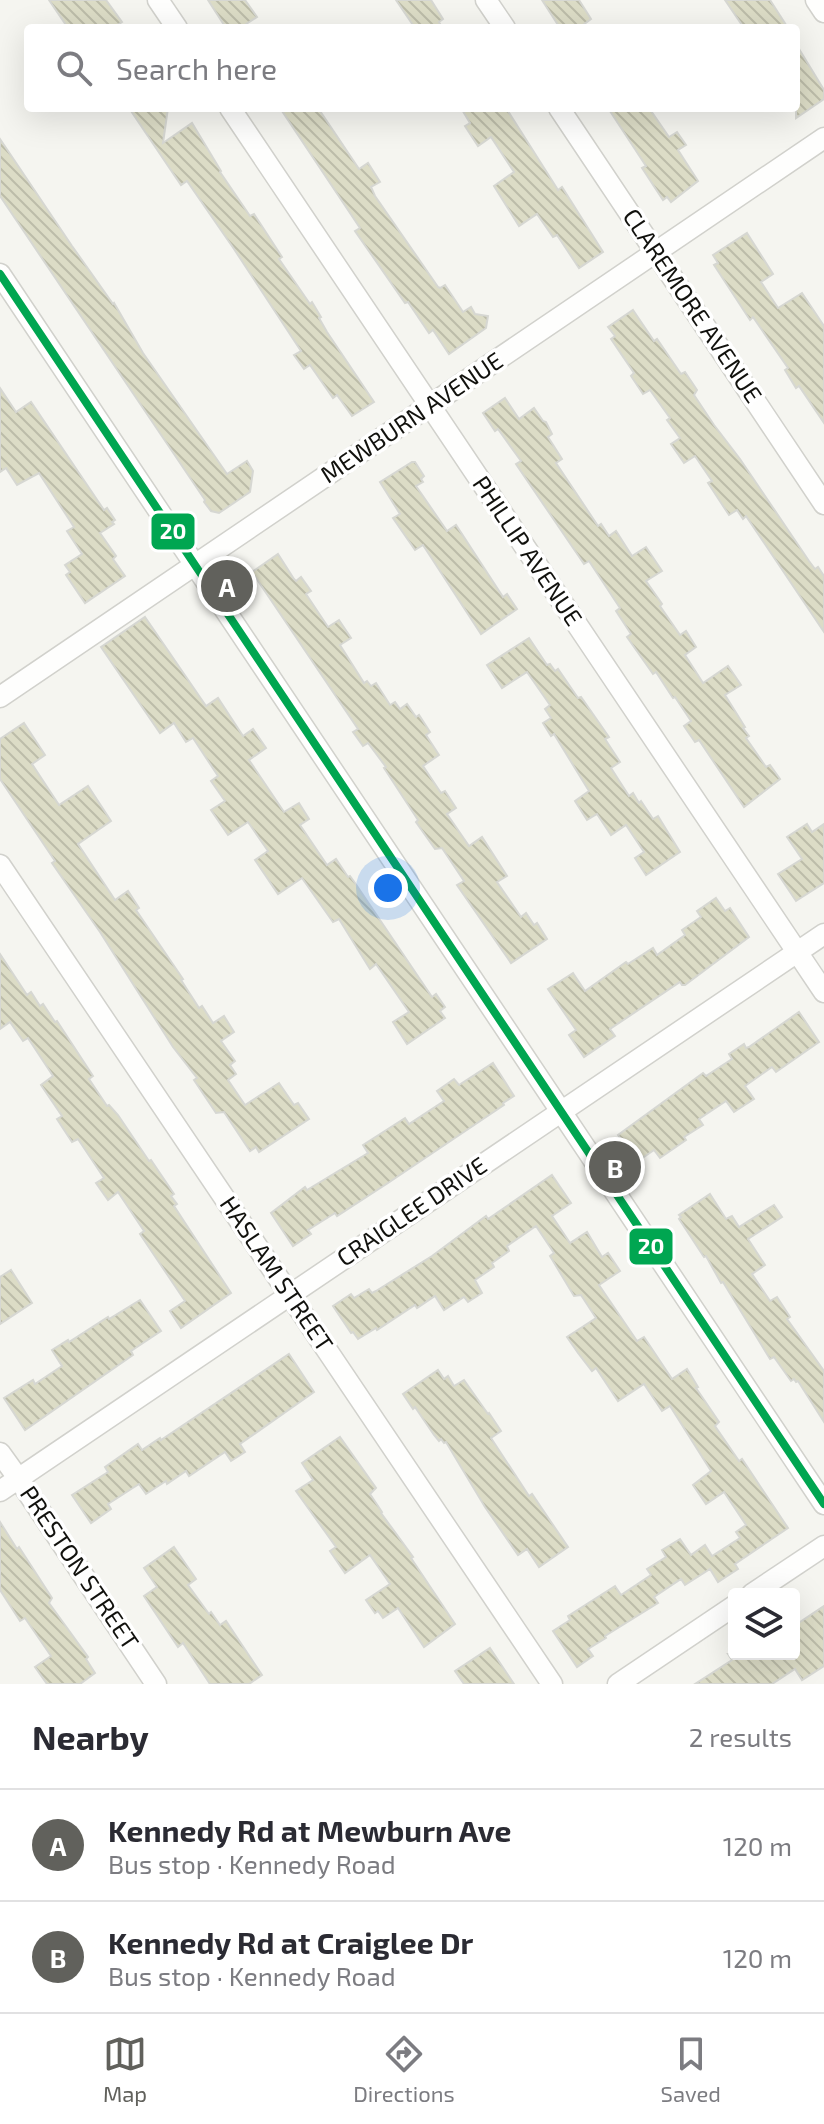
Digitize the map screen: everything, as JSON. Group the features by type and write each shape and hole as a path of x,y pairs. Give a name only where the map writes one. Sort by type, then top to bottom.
{"street":[{"path":"158,0 174,24"},
{"path":"486,0 502,24"},
{"path":"816,0 824,12"},
{"name":"PHILLIP AVENUE","path":"233,112 824,992"},
{"name":"CLAREMORE AVENUE","path":"562,112 824,504"},
{"name":"MEWBURN AVENUE","path":"0,697 824,138"},
{"path":"0,274 824,1504"},
{"name":"HASLAM STREET","path":"0,865 552,1684"},
{"name":"CRAIGLEE DRIVE","path":"0,1491 824,934"},
{"name":"PRESTON STREET","path":"0,1453 156,1684"},
{"path":"761,1588 824,1546"},
{"path":"618,1684 728,1610"}],"building":[{"path":"49,0 106,0 122,22 119,24 65,24"},
{"path":"208,0 245,0 257,17 246,24 223,24"},
{"path":"396,0 431,0 443,19 440,24 412,24"},
{"path":"542,0 579,0 591,19 584,24 557,24"},
{"path":"725,0 770,0 785,24 741,24"},
{"path":"800,51 824,90 824,99 796,118 796,112 800,112"},
{"path":"132,112 167,112 163,143 192,123 220,172 250,216 254,214 282,257 279,259 310,304 312,302 327,332 374,402 352,416 337,395 333,398 310,365 304,369 294,355 301,351 234,249 187,181 181,185"},
{"path":"283,112 321,112 359,169 368,163 380,182 371,187 375,196 438,287 445,285 463,312 471,307 475,314 488,316 486,328 449,354 433,330 429,333 408,302 405,303 355,231 360,228"},
{"path":"463,112 509,112 558,190 562,187 603,252 579,268 557,235 553,237 537,214 519,226 494,186 514,172 491,137 478,146 465,126 470,123"},
{"path":"611,112 652,112 669,137 677,132 686,145 678,150 698,181 671,202 667,197 663,200 642,168 646,166"},
{"path":"0,139 227,474 247,461 253,471 250,492 219,513 211,511 204,502 0,196"},
{"path":"747,233 773,274 761,282 778,308 802,293 824,326 824,423 799,386 796,388 785,370 788,368 753,317 750,320 714,265 718,263 713,255"},
{"path":"633,310 681,374 685,372 697,390 694,395 714,425 809,561 824,576 824,632 746,516 743,519 737,510 729,515 695,456 684,463 671,444 680,438 667,420 670,418 650,390 643,394 631,376 634,373 611,339 615,336 608,327"},
{"path":"0,388 16,412 31,402 104,510 107,508 115,520 100,533 125,576 85,603 66,575 70,572 65,565 82,554 67,531 74,527 39,473 17,485 6,468 0,472"},
{"path":"505,398 519,419 534,408 546,422 552,434 548,437 562,459 556,463 598,526 601,524 609,536 616,531 632,556 646,547 662,571 646,581 680,635 686,631 696,647 685,655 703,683 728,666 741,685 725,695 745,727 749,736 746,738 766,767 770,765 780,779 744,807 699,740 695,742 684,726 691,721 675,697 656,672 653,674 627,637 631,634 616,611 620,608 589,561 584,564 516,464 521,461 483,413"},
{"path":"412,462 424,476 421,479 423,482 416,486 447,531 456,525 503,597 507,594 517,609 481,634 423,545 415,550 393,518 400,514 380,482"},
{"path":"278,554 294,579 296,581 301,577 311,591 306,594 328,627 339,620 351,638 340,645 364,683 367,681 371,686 376,683 390,705 395,702 400,709 407,704 430,732 426,735 439,755 423,766 441,793 445,791 456,808 447,814 469,846 482,837 507,876 497,882 521,917 526,913 547,939 511,963 457,885 464,881 442,848 435,849 416,822 418,820 386,767 368,743 363,746 353,732 358,729 252,572"},
{"path":"145,617 206,706 218,698 243,736 253,729 266,748 249,760 284,812 299,803 309,819 300,825 327,865 336,859 432,997 436,994 445,1007 440,1011 445,1018 407,1044 393,1022 409,1012 376,964 370,969 339,919 333,922 302,878 278,894 255,860 268,851 248,822 228,835 211,810 225,801 211,781 218,776 193,738 186,742 174,723 160,733 101,647"},
{"path":"529,638 547,665 550,664 555,671 558,669 578,698 581,697 609,737 605,739 620,762 611,768 629,796 633,793 653,819 658,816 680,852 646,875 635,858 644,852 626,825 611,835 597,814 587,820 575,801 589,791 554,734 551,736 543,723 551,718 545,709 550,705 527,672 502,688 487,665"},
{"path":"24,723 45,755 32,764 59,805 88,786 111,821 78,844 115,900 128,891 139,908 136,910 199,1008 202,1006 213,1023 224,1016 234,1032 221,1041 235,1061 230,1065 236,1074 228,1080 245,1105 279,1083 294,1105 298,1103 309,1119 259,1152 256,1147 250,1151 224,1112 216,1113 194,1080 197,1078 173,1047 0,779 0,739"},
{"path":"807,824 812,832 824,824 824,883 796,901 778,874 802,859 787,837"},
{"path":"716,898 725,911 730,908 749,937 685,985 680,982 610,1029 615,1036 584,1057 569,1035 576,1030 548,989 573,973 585,991 626,962 628,964 653,948 657,955 685,935 682,930 701,917 697,911"},
{"path":"0,954 27,995 31,992 40,1006 43,1004 57,1021 93,1076 89,1079 107,1106 118,1115 174,1194 171,1196 177,1204 174,1206 231,1293 181,1328 170,1311 185,1301 140,1234 144,1231 118,1192 108,1200 96,1183 104,1178 78,1139 72,1142 57,1119 62,1116 41,1085 53,1076 28,1038 23,1041 10,1022 0,1029"},
{"path":"799,1012 819,1042 776,1072 772,1067 745,1086 754,1099 734,1112 726,1101 699,1119 703,1125 660,1158 654,1150 638,1161 631,1154 618,1135 703,1073 706,1076 732,1059 729,1054 744,1044 746,1048 749,1047"},
{"path":"493,1063 514,1096 388,1183 337,1216 335,1213 308,1230 311,1234 293,1246 271,1213 305,1187 307,1190 368,1153 363,1145 405,1118 409,1124 444,1101 437,1091 454,1079 459,1085"},
{"path":"552,1175 571,1203 552,1216 570,1243 587,1232 602,1257 608,1253 620,1271 599,1285 637,1341 644,1337 672,1379 687,1369 719,1422 715,1426 739,1461 742,1459 788,1528 735,1564 738,1569 718,1582 710,1569 685,1585 681,1579 654,1597 658,1603 588,1649 593,1656 577,1667 553,1631 570,1620 568,1616 615,1586 621,1595 651,1575 647,1569 666,1557 662,1550 680,1539 691,1555 705,1545 712,1556 740,1538 736,1532 746,1525 724,1492 706,1504 693,1485 711,1471 670,1406 662,1411 644,1384 618,1401 596,1368 592,1371 578,1353 567,1337 596,1318 581,1295 574,1296 550,1256 554,1253 536,1226 507,1246 509,1251 492,1263 494,1267 475,1280 482,1293 468,1302 464,1297 444,1310 435,1296 358,1339 333,1306 351,1294 354,1298 369,1289 372,1293 376,1291"},
{"path":"710,1194 726,1219 732,1216 739,1227 774,1205 782,1217 748,1239 765,1265 752,1274 770,1301 777,1297 790,1317 787,1319 824,1371 824,1422 798,1381 791,1381 774,1357 770,1359 723,1282 679,1219 679,1215"},
{"path":"11,1270 32,1303 0,1324 0,1277"},
{"path":"140,1300 161,1331 131,1351 133,1355 25,1430 4,1398 33,1380 35,1384 62,1366 52,1350"},
{"path":"289,1354 314,1392 240,1444 245,1452 231,1461 225,1452 189,1476 186,1471 146,1494 139,1484 108,1504 111,1509 91,1523 72,1495 108,1472 105,1467 138,1444 142,1450 161,1440"},
{"path":"438,1370 444,1379 448,1376 454,1386 464,1380 489,1413 501,1431 491,1438 529,1496 532,1494 568,1547 539,1567 527,1549 518,1555 446,1442 439,1441 403,1394"},
{"path":"340,1437 376,1488 370,1494 381,1513 455,1624 424,1647 398,1608 383,1618 366,1600 390,1584 370,1555 345,1573 330,1551 336,1547 296,1491 313,1480 302,1463"},
{"path":"0,1522 52,1598 49,1603 88,1657 86,1659 95,1673 80,1684 47,1684 35,1667 51,1656 25,1618 20,1621 0,1590"},
{"path":"174,1547 196,1579 188,1585 220,1625 226,1621 262,1675 249,1684 210,1684 183,1643 178,1647 144,1596 157,1587 144,1568"},
{"path":"824,1606 824,1666 802,1680 795,1669 772,1684 695,1684 732,1660 800,1660 800,1622"},
{"path":"490,1648 514,1684 464,1684 455,1671"}],"transit line":[{"name":"20","path":"0,274 824,1504"}],"place":[{"name":"Kennedy Rd at Mewburn Ave","path":"227,586"},
{"name":"Kennedy Rd at Craiglee Dr","path":"615,1167"}]}
